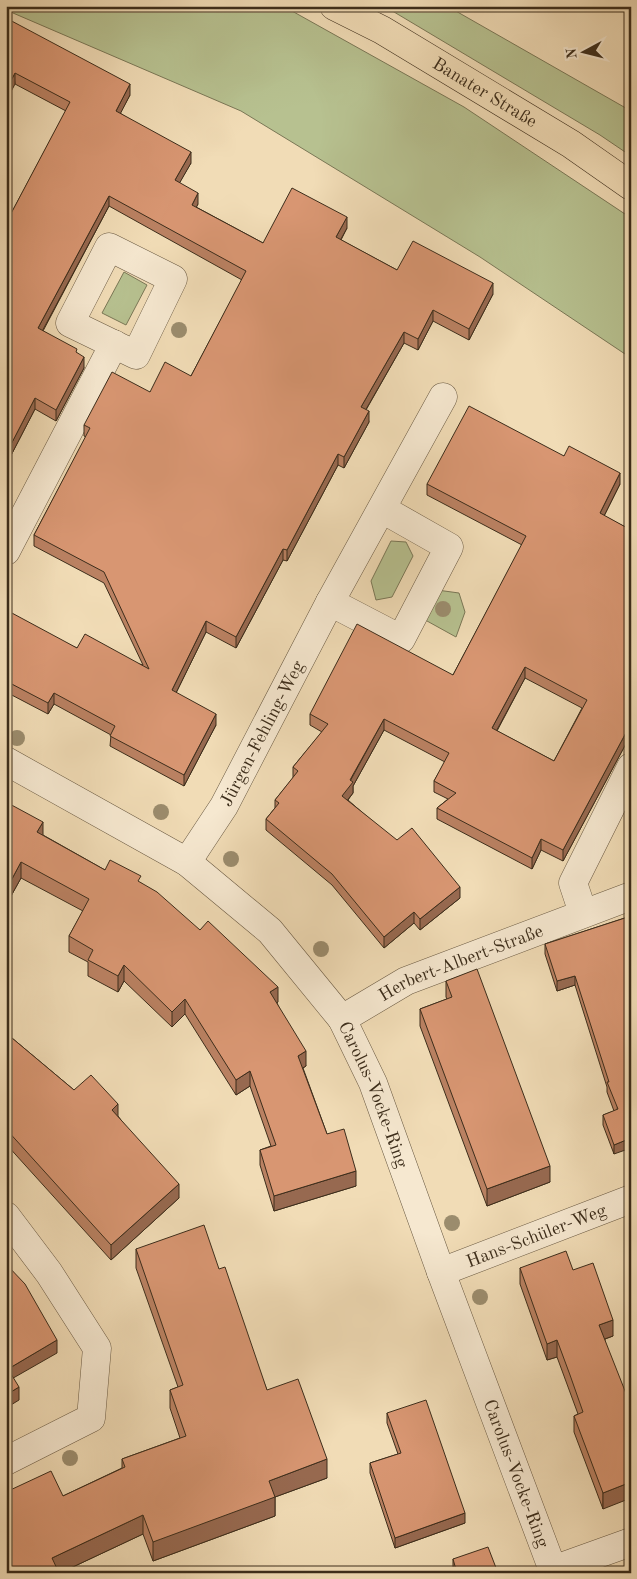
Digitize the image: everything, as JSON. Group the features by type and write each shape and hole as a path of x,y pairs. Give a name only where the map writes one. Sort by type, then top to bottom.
{"main road":[{"name":"Banater Straße","path":"334,6 382,30 563,139 631,186"}],"street":[{"path":"6,551 114,344"},
{"name":"Jürgen-Fehling-Weg","path":"187,862 224,806 330,602 443,397"},
{"path":"330,602 401,639 449,547 382,509"},
{"name":"Carolus-Vocke-Ring","path":"6,761 187,862 270,931 342,1019 373,1083 553,1571"},
{"path":"583,913 573,883 631,766"},
{"name":"Herbert-Albert-Straße","path":"342,1019 406,981 631,896"},
{"name":"Hans-Schüler-Weg","path":"442,1272 631,1199"},
{"path":"6,1216 49,1273 97,1348 92,1418 6,1461"},
{"path":"553,1571 631,1542"}],"green space":[{"path":"6,6 283,6 464,107 631,218 631,358 480,257 241,111 6,10"},
{"path":"384,6 447,6 631,111 631,156 600,135"},
{"path":"124,272 147,285 126,325 102,313"},
{"path":"391,541 406,542 413,556 392,597 376,600 371,581"},
{"path":"437,590 459,593 465,612 456,637 418,616"}],"building":[{"path":"6,18 130,84 116,111 191,152 175,180 198,193 192,205 263,243 292,188 347,217 336,237 397,270 413,241 493,283 469,329 433,310 418,339 404,332 361,407 369,411 344,457 338,454 287,550 283,549 236,637 206,621 172,690 216,714 184,775 110,736 115,726 54,693 48,703 6,681 6,619 10,612 77,648 85,634 149,669 104,572 34,535 90,428 84,425 112,372 150,392 165,362 191,376 246,271 109,196 38,328 77,349 76,352 84,357 56,410 35,398 6,454 6,223 70,102 15,73 6,90"},
{"path":"469,406 564,456 569,446 620,473 600,513 631,530 631,728 629,727 563,850 541,839 532,858 437,808 456,793 434,781 449,753 384,719 350,780 353,782 342,796 397,840 412,828 460,887 420,919 414,912 384,937 332,874 266,819 279,803 275,800 298,771 293,767 328,724 310,714 357,624 453,675 526,536 427,484","holes":["525,667 587,700 554,761 492,728"]},
{"path":"6,802 43,822 37,832 105,870 110,860 141,876 138,881 157,892 200,930 208,921 278,987 270,992 306,1051 298,1056 327,1134 344,1129 356,1171 274,1196 260,1150 276,1145 250,1071 236,1080 185,999 172,1012 124,965 118,976 88,960 93,950 69,936 89,899 21,862 6,890"},
{"path":"631,916 631,1138 614,1145 603,1115 618,1109 607,1082 609,1082 575,976 557,981 545,944"},
{"path":"477,969 550,1166 487,1189 420,1009 452,997 446,981"},
{"path":"6,1033 74,1090 91,1075 118,1104 112,1110 179,1184 111,1245 6,1129"},
{"path":"204,1225 219,1269 225,1267 267,1390 298,1379 327,1459 269,1481 275,1497 153,1542 143,1515 52,1558 59,1573 6,1573 6,1492 51,1471 63,1496 125,1467 122,1459 186,1436 170,1390 183,1385 136,1249"},
{"path":"566,1251 573,1270 593,1263 613,1320 599,1325 627,1396 631,1395 631,1482 603,1493 574,1416 583,1412 570,1375 557,1340 547,1344 520,1268"},
{"path":"6,1264 25,1284 57,1340 8,1369 19,1387 6,1395"},
{"path":"426,1400 465,1513 395,1538 370,1463 401,1453 387,1413"},
{"path":"488,1547 498,1573 457,1573 453,1559"}]}
